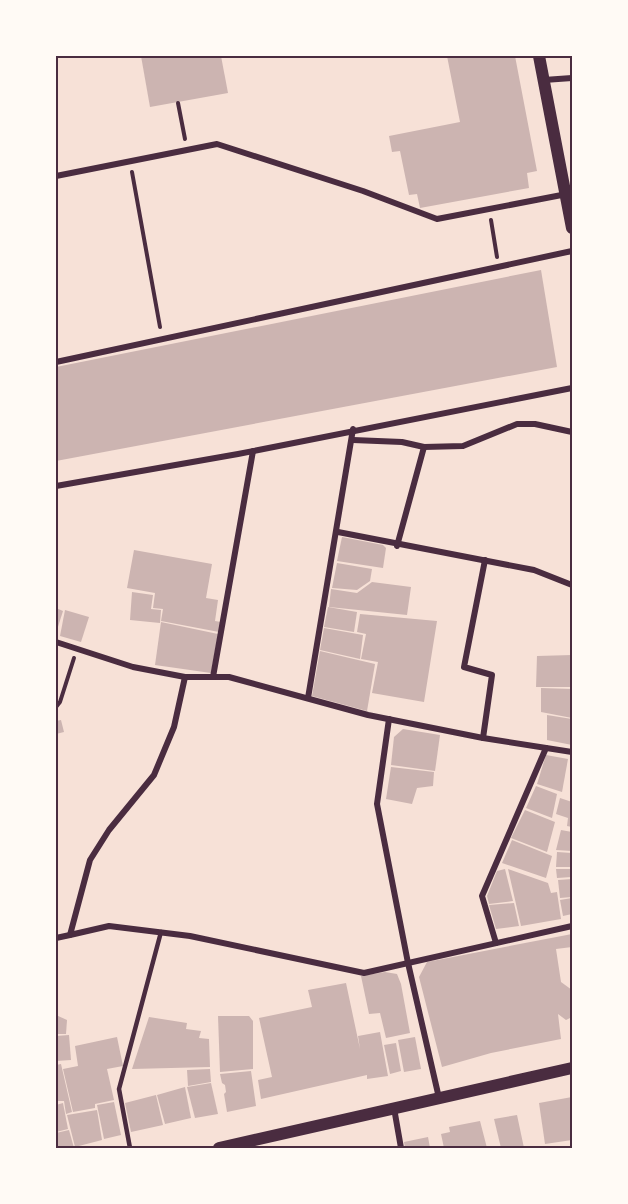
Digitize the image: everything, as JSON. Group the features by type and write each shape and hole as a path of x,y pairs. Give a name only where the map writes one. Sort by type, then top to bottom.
{"main road":[{"path":"539,56 569,194 573,228"},
{"path":"219,1149 573,1068"}],"street":[{"path":"544,80 573,78"},
{"path":"56,176 218,144 363,191 437,219 569,194"},
{"path":"56,362 573,251"},
{"path":"56,486 253,451 353,429 573,388"},
{"path":"352,440 402,442 424,447 463,446 517,424 535,424 573,432"},
{"path":"308,698 338,532 353,429"},
{"path":"397,546 424,447"},
{"path":"213,677 253,451"},
{"path":"338,532 397,546 534,570 573,585"},
{"path":"483,738 492,675 464,667 485,560"},
{"path":"56,642 133,667 185,677 229,677 389,719 483,738 573,752"},
{"path":"70,935 90,860 109,830 154,775 174,727 185,677"},
{"path":"389,719 377,804 408,963 440,1098"},
{"path":"496,943 482,896 546,748"},
{"path":"56,938 110,926 190,936 364,973 573,927"},
{"path":"394,1108 401,1149"}],"lane":[{"path":"130,1149 119,1089 161,932"}],"path":[{"path":"178,103 187,150"},
{"path":"130,162 162,340"},
{"path":"491,217 498,261"},
{"path":"56,706 60,702 77,649"}],"building":[{"path":"141,56 221,56 228,93 150,107"},
{"path":"447,56 515,56 537,171 527,173 529,188 420,208 417,194 409,195 400,151 392,152 389,136 460,122"},
{"path":"541,270 557,367 56,461 56,367"},
{"path":"342,537 383,545 386,548 383,568 337,561"},
{"path":"134,550 212,564 206,598 218,600 215,621 221,622 219,632 161,621 163,609 153,608 155,593 127,588"},
{"path":"337,563 372,569 370,581 357,590 332,588"},
{"path":"372,582 411,587 407,615 329,607 331,589 357,593"},
{"path":"132,592 153,595 151,609 161,610 160,623 130,620"},
{"path":"328,607 357,612 354,632 324,627"},
{"path":"56,608 63,611 56,633"},
{"path":"65,610 89,617 81,642 60,636"},
{"path":"360,614 437,621 424,702 372,693 378,662 361,659 366,634 357,632"},
{"path":"161,622 218,634 211,673 155,665"},
{"path":"324,628 363,635 360,659 320,650"},
{"path":"320,651 375,664 367,711 312,696"},
{"path":"572,655 572,687 536,687 537,656"},
{"path":"541,688 572,689 572,718 541,712"},
{"path":"547,715 572,719 572,745 547,740"},
{"path":"61,720 64,732 56,734 56,721"},
{"path":"403,729 440,735 435,771 391,765 394,737"},
{"path":"546,755 568,759 562,792 537,784"},
{"path":"391,767 434,772 433,786 417,788 412,804 386,799"},
{"path":"536,786 557,794 552,818 526,808"},
{"path":"560,798 572,802 572,827 567,826 568,818 556,814"},
{"path":"525,810 555,822 547,852 511,838"},
{"path":"561,830 572,832 572,851 556,850"},
{"path":"512,840 552,856 546,878 502,863"},
{"path":"557,852 572,853 572,867 556,867"},
{"path":"505,869 513,901 489,904 487,896 497,871"},
{"path":"508,869 548,883 551,893 557,892 561,919 521,926"},
{"path":"556,869 572,869 572,877 557,878"},
{"path":"572,879 572,897 560,898 558,880"},
{"path":"572,898 572,914 563,916 560,900"},
{"path":"514,903 519,926 496,929 489,905"},
{"path":"572,934 572,947 556,949 561,982 572,990 572,1017 566,1020 558,1014 561,1039 491,1053 442,1067 419,977 427,962"},
{"path":"385,972 397,974 410,1033 386,1038 380,1013 369,1014 361,976"},
{"path":"56,983 58,983 58,1013 56,1013"},
{"path":"346,983 360,1049 358,1036 380,1032 388,1076 367,1079 367,1075 261,1099 258,1080 272,1077 259,1018 312,1007 308,990"},
{"path":"56,1015 67,1020 66,1034 56,1034"},
{"path":"218,1016 249,1016 253,1021 253,1069 220,1072"},
{"path":"149,1017 187,1023 186,1029 201,1031 199,1038 209,1039 210,1067 132,1069"},
{"path":"69,1035 71,1060 56,1061 56,1036"},
{"path":"117,1037 123,1066 107,1069 114,1100 95,1104 95,1108 73,1112 63,1069 78,1066 75,1046"},
{"path":"415,1037 421,1069 404,1072 398,1040"},
{"path":"396,1043 401,1071 390,1074 384,1045"},
{"path":"61,1064 72,1112 66,1114 64,1101 56,1101 56,1065"},
{"path":"210,1069 211,1082 188,1086 187,1070"},
{"path":"251,1071 256,1106 227,1112 225,1085 222,1083 220,1074"},
{"path":"211,1083 218,1114 195,1118 187,1087"},
{"path":"185,1087 191,1118 165,1124 157,1095"},
{"path":"156,1095 163,1125 131,1132 125,1103"},
{"path":"572,1097 572,1140 545,1144 539,1103"},
{"path":"114,1102 121,1135 104,1139 97,1105"},
{"path":"63,1103 68,1129 56,1132 56,1105"},
{"path":"97,1110 102,1140 75,1147 67,1115"},
{"path":"517,1115 524,1148 501,1148 494,1119"},
{"path":"480,1121 487,1148 444,1148 441,1134 450,1132 449,1127"},
{"path":"69,1130 74,1148 56,1147 56,1133"},
{"path":"428,1137 430,1148 405,1148 404,1142"}]}
